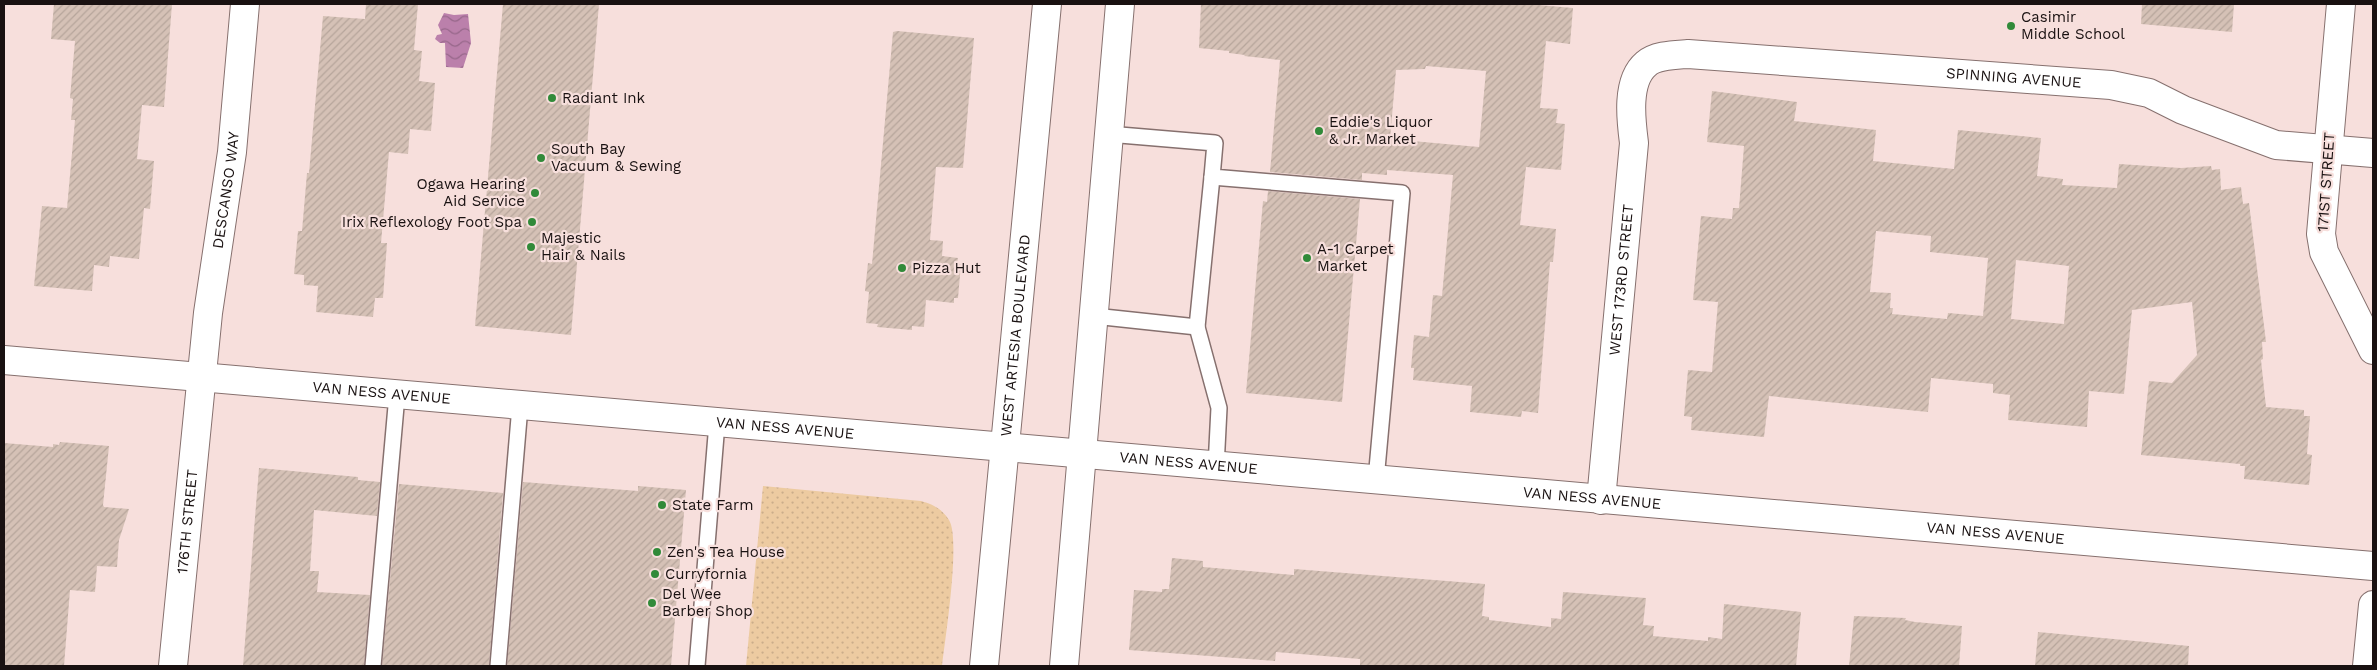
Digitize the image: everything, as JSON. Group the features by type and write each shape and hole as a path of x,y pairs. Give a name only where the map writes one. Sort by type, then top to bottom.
{"main road":[{"name":"DESCANSO WAY","path":"201,377 208,313 232,152 245,4"},
{"name":"WEST ARTESIA BOULEVARD","path":"984,666 1047,4"},
{"path":"1064,666 1120,4"},
{"name":"171ST STREET","path":"2341,4 2321,234 2324,252 2373,350"},
{"name":"SPINNING AVENUE","path":"1646,64 1665,56 1688,54 2111,85 2149,94 2183,110 2276,145 2373,153"},
{"name":"WEST 173RD STREET","path":"1600,500 1634,143 1630,115 1634,83 1646,64"},
{"name":"VAN NESS AVENUE","path":"4,360 2373,566"},
{"name":"176TH STREET","path":"173,666 201,377"},
{"path":"2367,666 2373,605"}],"lane":[{"path":"1108,134 1215,143 1197,327 1219,408 1216,466"},
{"path":"1212,176 1402,193 1376,480"},
{"path":"1094,316 1197,327"},
{"path":"373,666 397,395"},
{"path":"498,666 520,406"},
{"path":"697,666 717,423"}],"shaded area":[{"path":"763,486 921,501 943,513 949,520 952,531 953,567 942,666 746,666"}],"water":[{"path":"444,13 454,15 468,14 471,43 463,68 446,67 445,43 440,43 435,39 437,35 442,34 438,25"}],"building":[{"path":"54,4 172,4 164,107 142,105 137,159 154,161 150,209 144,208 139,259 110,256 109,267 94,265 92,291 34,286 42,206 67,208 75,120 71,120 73,99 70,98 75,41 51,39"},
{"path":"366,4 418,4 414,50 422,51 419,81 435,83 431,131 410,129 408,154 389,152 381,243 387,243 383,298 375,298 373,317 316,312 318,286 304,285 304,275 294,274 298,231 302,231 307,173 309,173 323,16 365,19"},
{"path":"503,4 599,4 571,335 475,326"},
{"path":"1201,4 1527,4 1573,8 1570,44 1546,41 1540,108 1558,109 1556,123 1565,124 1561,170 1526,167 1520,225 1556,229 1553,262 1550,262 1538,413 1522,411 1521,417 1470,412 1472,386 1413,380 1414,368 1411,368 1414,335 1429,337 1433,295 1442,296 1453,175 1387,170 1387,175 1362,173 1362,180 1270,172 1280,60 1199,48","holes":["1426,66 1486,71 1479,147 1390,139 1396,70 1425,69"]},
{"path":"2142,4 2234,4 2232,32 2141,24"},
{"path":"893,32 974,38 963,168 936,167 930,240 943,241 942,256 958,258 957,264 961,264 958,298 954,298 954,303 926,300 924,327 912,326 912,330 877,327 878,324 866,323 869,292 865,291 868,263 872,264"},
{"path":"1712,91 1797,102 1794,121 1876,130 1873,161 1954,169 1958,130 2041,138 2037,176 2063,179 2062,185 2117,188 2119,164 2181,168 2211,166 2212,170 2220,169 2221,190 2241,187 2243,204 2249,203 2266,342 2262,342 2263,359 2261,360 2266,407 2304,410 2304,416 2310,416 2307,454 2312,455 2309,485 2244,479 2245,466 2240,466 2240,464 2141,455 2149,381 2172,383 2197,355 2192,302 2132,310 2124,394 2089,391 2087,427 2008,420 2010,395 1993,393 1993,384 1931,378 1928,412 1769,396 1764,437 1691,430 1692,417 1684,416 1688,370 1712,372 1718,302 1693,300 1701,216 1732,219 1733,208 1739,208 1744,146 1707,142","holes":["1876,231 1931,236 1930,252 1988,258 1983,316 1948,313 1947,319 1892,314 1893,308 1890,308 1891,293 1870,292","2016,260 2069,266 2064,324 2011,319"]},
{"path":"1268,191 1360,199 1342,402 1246,393 1263,201 1267,202"},
{"path":"60,442 109,446 103,505 104,507 129,509 119,540 117,567 97,566 95,592 70,590 64,666 4,666 4,443 53,447 53,444 59,445"},
{"path":"259,468 358,477 358,480 380,482 377,516 314,510 310,571 319,571 317,592 370,595 364,666 243,666"},
{"path":"523,482 638,491 638,486 686,490 671,666 507,666"},
{"path":"399,484 503,493 489,666 382,666"},
{"path":"1172,558 1203,561 1203,567 1294,575 1294,569 1485,584 1482,616 1489,617 1489,620 1551,627 1551,618 1561,619 1563,592 1646,598 1643,625 1654,626 1653,636 1708,641 1708,637 1722,639 1724,604 1801,612 1796,666 1360,666 1360,659 1276,652 1275,661 1129,650 1134,590 1162,592 1162,589 1169,589"},
{"path":"1854,616 1906,618 1905,620 1915,622 1962,626 1959,666 1849,666"},
{"path":"2038,632 2189,646 2188,666 2035,666"}],"place":[{"name":"Casimir Middle School","path":"2011,26"},
{"name":"Radiant Ink","path":"552,98"},
{"name":"Eddie's Liquor & Jr. Market","path":"1319,131"},
{"name":"South Bay Vacuum & Sewing","path":"541,158"},
{"name":"Ogawa Hearing Aid Service","path":"535,193"},
{"name":"Irix Reflexology Foot Spa","path":"532,222"},
{"name":"Majestic Hair & Nails","path":"531,247"},
{"name":"A-1 Carpet Market","path":"1307,258"},
{"name":"Pizza Hut","path":"902,268"},
{"name":"State Farm","path":"662,505"},
{"name":"Zen's Tea House","path":"657,552"},
{"name":"Curryfornia","path":"655,574"},
{"name":"Del Wee Barber Shop","path":"652,603"}]}
